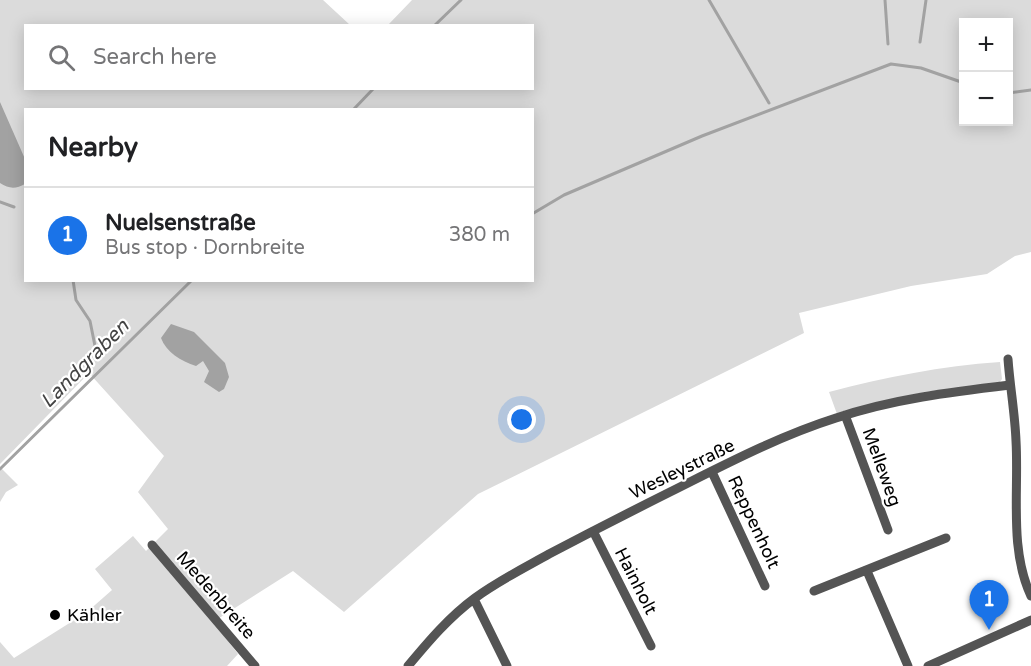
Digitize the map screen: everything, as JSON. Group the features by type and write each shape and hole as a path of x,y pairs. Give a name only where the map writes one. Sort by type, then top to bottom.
{"street":[{"path":"1008,359 1016,440 1020,564 1031,596"},
{"name":"Wesleystraße","path":"408,666 433,636 474,598 505,578 593,531 772,443 845,415 921,396 1010,385"},
{"name":"Melleweg","path":"845,415 888,530"},
{"name":"Reppenholt","path":"712,472 765,586"},
{"name":"Hainholt","path":"593,531 651,646"},
{"path":"814,591 946,538"},
{"name":"Medenbreite","path":"152,545 255,666"},
{"path":"867,570 908,666"},
{"path":"474,598 507,666"},
{"path":"928,666 1031,620"}],"shaded area":[{"path":"0,0 323,0 349,24 24,24 24,90 534,90 534,24 389,24 412,0 1031,0 1031,252 1015,256 987,274 911,286 799,313 804,333 478,494 344,612 293,571 213,622 238,654 227,666 0,666 0,642 14,658 87,612 112,590 95,569 133,536 146,551 168,529 138,492 164,456 89,373 0,464"},
{"path":"0,102 24,157 24,184 9,187 0,183"},
{"path":"171,324 194,332 225,363 229,377 224,389 219,392 204,382 209,371 203,361 196,366 180,359 166,348 161,338"},
{"path":"1000,362 1002,379 999,383 924,392 837,414 829,392 914,373"},
{"path":"0,467 18,485 6,492 0,502"}],"waterway":[{"name":"Landgraben","path":"436,24 461,0"},
{"path":"709,0 769,103"},
{"path":"885,0 888,44"},
{"path":"920,42 926,0"},
{"path":"534,213 564,195 702,136 891,64 921,68 959,81"},
{"name":"Landgraben","path":"355,108 372,90"},
{"path":"1013,92 1031,90"},
{"path":"0,202 14,207"},
{"path":"73,282 76,300 90,321 95,346 101,350"},
{"name":"Landgraben","path":"0,469 190,282"}],"place":[{"name":"Kähler","path":"55,615"},
{"name":"Nuelsenstraße","path":"989,630"}]}
